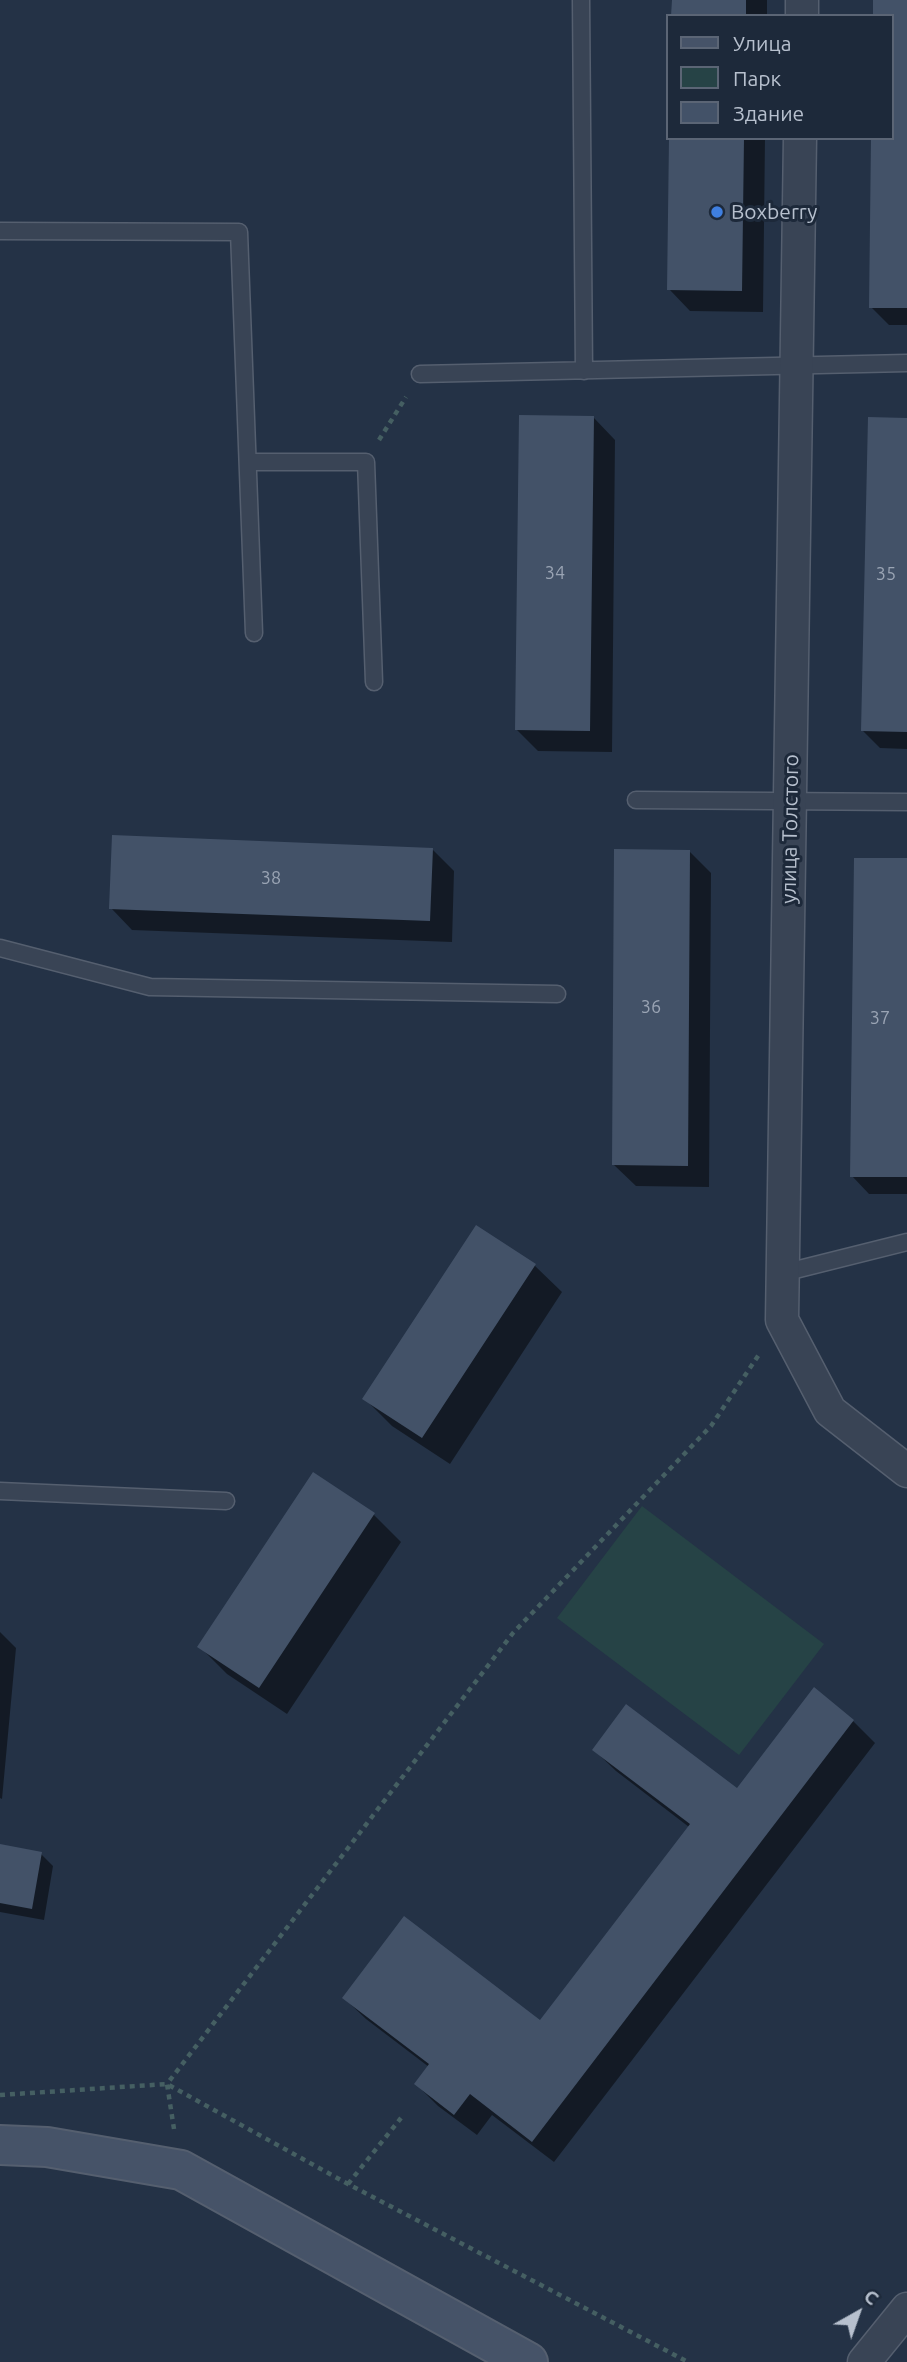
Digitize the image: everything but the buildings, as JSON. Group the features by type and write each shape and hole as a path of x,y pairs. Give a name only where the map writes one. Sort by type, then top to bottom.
{"main road":[{"path":"0,2144 47,2147 181,2170 528,2362"}],"street":[{"name":"улица Толстого","path":"800,140 782,1320 830,1411 907,1471"},
{"path":"864,2362 907,2309"}],"lane":[{"path":"581,0 584,371"},
{"path":"0,230 239,232 254,633"},
{"path":"420,374 907,363"},
{"path":"248,462 366,462 374,682"},
{"path":"636,800 907,802"},
{"path":"0,948 150,987 557,993"},
{"path":"783,1273 907,1242"},
{"path":"0,1491 226,1501"}],"path":[{"path":"366,462 420,374"},
{"path":"181,2170 167,2084 513,1633 711,1426 782,1320"},
{"path":"0,2095 167,2084 348,2184 688,2362"},
{"path":"348,2184 401,2118"}],"green space":[{"path":"642,1506 824,1644 739,1755 557,1618"}],"place":[{"name":"Boxberry","path":"717,212"}]}
